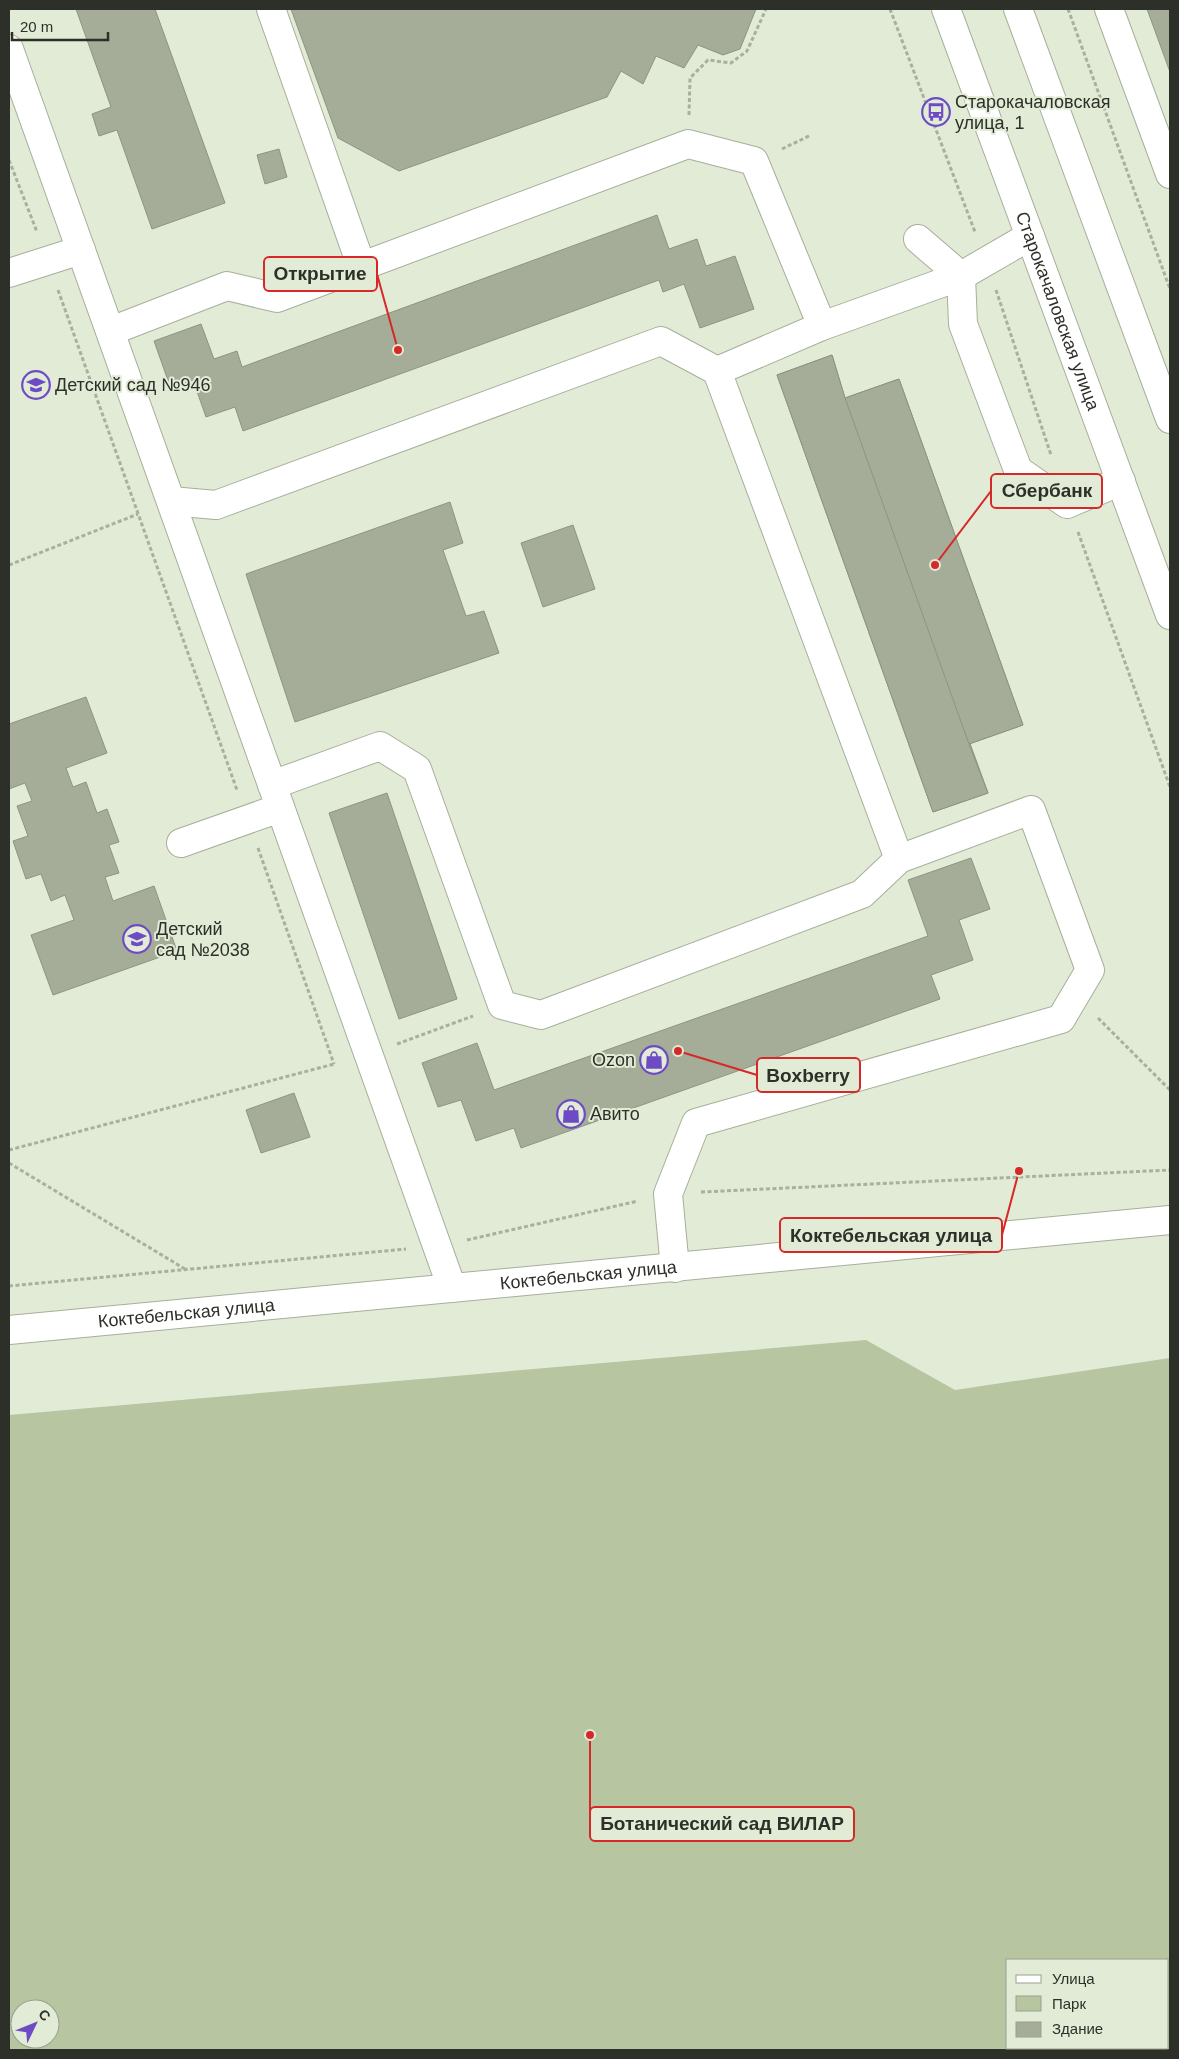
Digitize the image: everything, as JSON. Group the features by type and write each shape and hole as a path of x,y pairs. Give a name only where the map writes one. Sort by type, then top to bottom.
{"street":[{"path":"271,9 361,265"},
{"name":"Старокачаловская улица","path":"946,9 1170,615"},
{"path":"1018,9 1170,419"},
{"path":"1109,9 1170,174"},
{"path":"9,49 452,1288"},
{"path":"111,331 227,286 277,298 688,144 754,161 822,326"},
{"path":"717,371 822,326 961,276 1030,236"},
{"path":"918,239 961,276 963,324 1018,470 1067,504 1121,481"},
{"path":"9,273 81,250"},
{"path":"170,501 216,505 661,341 717,371 899,859"},
{"path":"181,843 248,820 276,796 380,746 417,769 502,1005 541,1015 862,894 899,859 1030,810 1090,970 1060,1019 696,1122 668,1194 675,1268"},
{"name":"Коктебельская улица","path":"9,1330 1170,1220"}],"path":[{"path":"688,144 690,78 708,60 731,63 747,51 766,9"},
{"path":"890,9 986,261 1052,457"},
{"path":"1068,9 1170,289"},
{"path":"795,143 811,136"},
{"path":"9,160 48,261 334,1064"},
{"path":"9,565 170,501"},
{"path":"1067,504 1170,787"},
{"path":"1075,995 1170,1090"},
{"path":"9,1150 368,1055 502,1005"},
{"path":"9,1163 185,1270"},
{"path":"9,1286 437,1246 668,1194 1170,1170"}],"green space":[{"path":"866,1340 955,1390 1170,1358 1170,2050 9,2050 9,1415"}],"building":[{"path":"76,9 155,9 225,203 152,229 117,130 99,136 92,114 111,107"},
{"path":"291,9 756,9 740,49 723,55 698,45 684,68 656,56 643,84 621,71 607,97 399,171 338,138"},
{"path":"1147,9 1170,9 1170,72"},
{"path":"279,149 287,177 265,184 257,155"},
{"path":"657,215 669,249 697,239 706,266 735,256 754,309 700,328 684,284 663,292 659,280 243,431 235,407 206,417 193,380 171,389 154,341 201,324 214,359 237,351 242,367"},
{"path":"832,355 845,398 988,793 933,812 777,375"},
{"path":"832,355 845,398 899,379 1023,725 969,744 988,793 933,812 777,375"},
{"path":"899,379 1023,725 969,744 845,398"},
{"path":"450,502 463,543 443,550 466,616 484,611 499,653 295,722 246,574"},
{"path":"573,525 595,589 543,607 521,543"},
{"path":"86,697 107,753 66,768 73,787 86,782 97,813 107,809 119,842 109,845 119,873 105,877 113,901 154,886 177,951 53,995 31,935 74,920 65,895 51,901 41,874 26,879 13,841 28,836 17,806 32,801 25,783 9,789 9,724"},
{"path":"387,793 457,999 399,1019 329,813"},
{"path":"971,858 990,909 959,920 973,960 931,975 940,999 521,1148 514,1128 476,1141 461,1100 438,1107 422,1063 477,1043 494,1090 928,936 908,880"},
{"path":"294,1093 310,1137 261,1153 246,1110"}],"place":[{"name":"Старокачаловская улица, 1","path":"936,112"},
{"name":"Открытие","path":"398,350"},
{"name":"Детский сад №946","path":"36,385"},
{"name":"Сбербанк","path":"935,565"},
{"name":"Детский сад №2038","path":"137,939"},
{"name":"Boxberry","path":"678,1051"},
{"name":"Ozon","path":"654,1060"},
{"name":"Авито","path":"571,1114"},
{"name":"Коктебельская улица","path":"1019,1171"},
{"name":"Ботанический сад ВИЛАР","path":"590,1735"}]}
